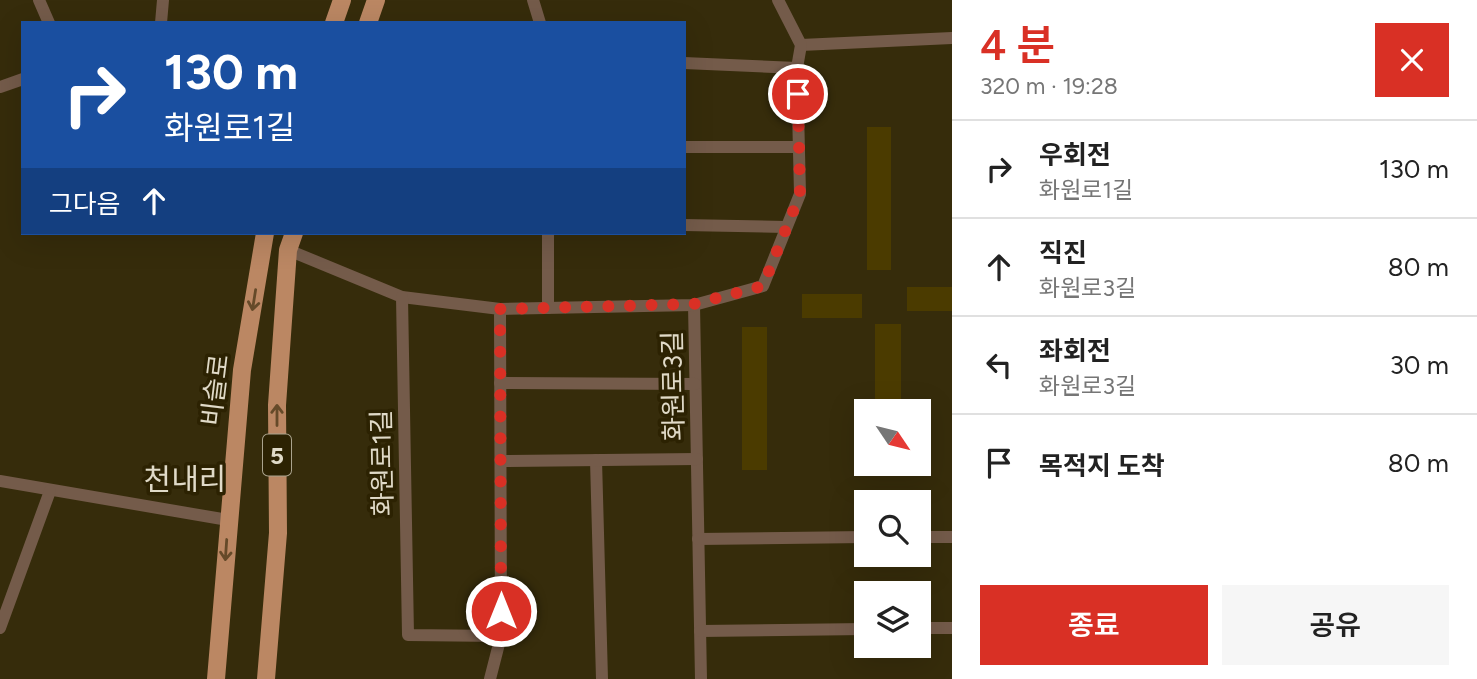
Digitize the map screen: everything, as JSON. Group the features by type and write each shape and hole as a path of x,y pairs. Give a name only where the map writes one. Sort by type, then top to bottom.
{"main road":[{"path":"335,21 342,0"},
{"path":"369,21 376,0"},
{"name":"비슬로","path":"216,679 242,370 265,235"},
{"name":"5","path":"266,679 278,533 277,405 288,250 293,235"}],"street":[{"path":"39,0 48,21"},
{"path":"162,21 163,0"},
{"path":"533,0 539,21"},
{"path":"778,0 801,45 952,38"},
{"name":"화원로3길","path":"701,679 694,304 763,286 800,194 797,68 801,45"},
{"path":"686,63 797,68"},
{"path":"0,87 21,80"},
{"path":"686,147 799,147"},
{"path":"686,225 786,227"},
{"path":"548,235 548,308"},
{"path":"288,250 402,297 500,309 694,304"},
{"name":"화원로1길","path":"402,297 408,635 501,636"},
{"path":"490,679 501,636 500,309"},
{"path":"500,383 695,384"},
{"name":"화원로3길","path":"596,460 697,459"},
{"path":"501,461 596,460 603,679"},
{"path":"0,481 228,520"},
{"path":"0,628 50,491"},
{"path":"698,539 854,537"},
{"path":"931,537 952,537"},
{"path":"931,628 952,628"},
{"path":"700,631 854,629"}],"building":[{"path":"867,127 891,127 891,270 867,270"},
{"path":"907,287 952,287 952,311 907,311"},
{"path":"802,294 862,294 862,318 802,318"},
{"path":"875,324 901,324 901,399 875,399"},
{"path":"742,327 767,327 767,470 742,470"}],"district":[{"name":"천내리","path":"185,479"}],"route":[{"path":"501,611 500,309 694,304 763,286 800,194 798,94"}]}
